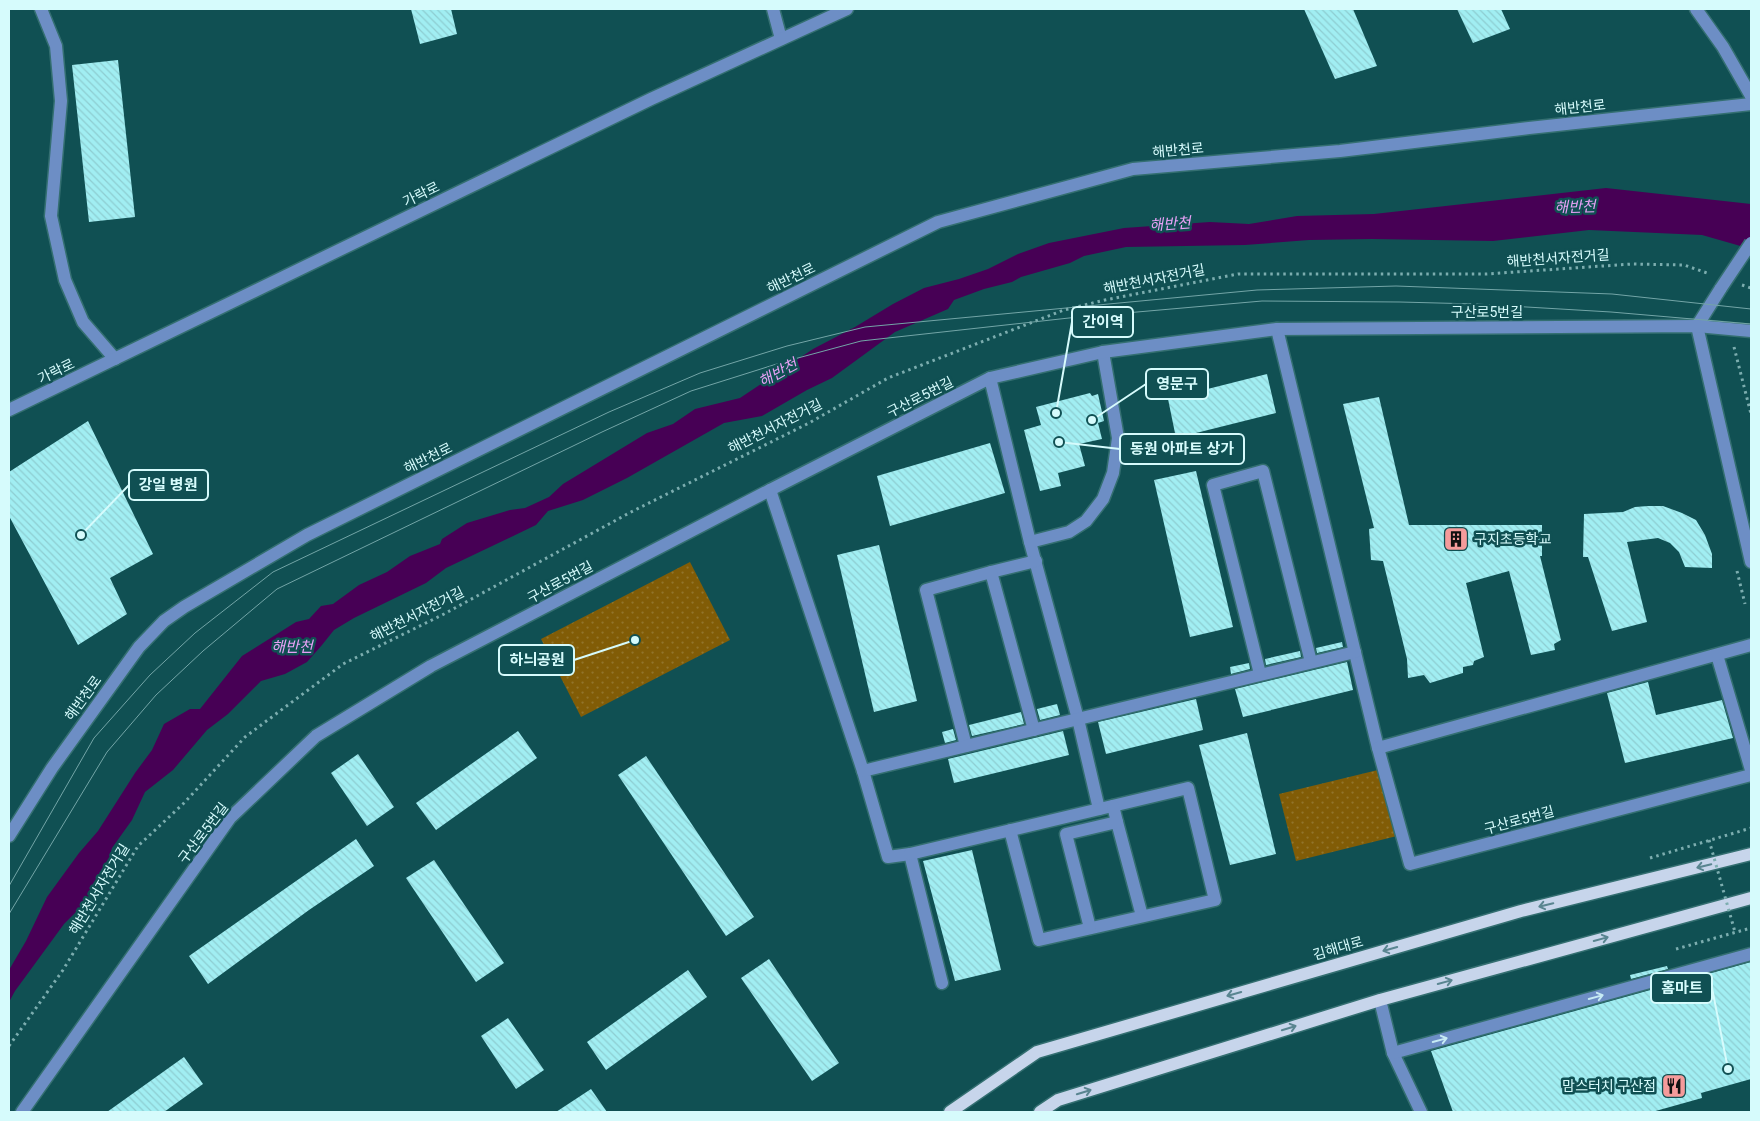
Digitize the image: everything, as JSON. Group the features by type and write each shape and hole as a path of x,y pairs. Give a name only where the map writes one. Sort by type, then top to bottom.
{"main road":[{"name":"김해대로","path":"950,1112 1037,1052 1521,911 1751,854"},
{"path":"1040,1112 1058,1100 1380,1000 1751,898"}],"street":[{"path":"41,9 56,46 61,101 51,216 65,280 83,322 115,359"},
{"path":"773,9 781,39"},
{"name":"가락로","path":"9,410 642,104 847,9"},
{"path":"1696,9 1723,47 1751,96"},
{"name":"해반천로","path":"9,836 52,768 139,647 164,621 184,607 307,535 938,222 1133,169 1340,151 1751,104"},
{"path":"1751,243 1719,282 1697,326 1751,562"},
{"name":"구산로5번길","path":"22,1112 230,818 316,736 431,666 990,378 1103,352 1277,329 1697,326 1751,331"},
{"name":"구산로5번길","path":"1277,329 1378,748 1410,864 1751,775"},
{"path":"1030,542 1069,532 1086,521 1104,499 1113,474 1118,438 1103,352"},
{"path":"990,378 1030,542 1078,719 1099,809"},
{"path":"1260,674 1213,485 1263,471 1311,662"},
{"path":"770,490 863,772 888,857 910,854 1010,830 1188,788 1215,900 1039,940 1010,830"},
{"path":"966,746 926,590 1036,560"},
{"path":"991,572 1034,730"},
{"path":"1378,748 1751,645"},
{"path":"863,772 1355,652"},
{"path":"1717,655 1751,770"},
{"path":"1113,806 1142,916"},
{"path":"1090,928 1066,834 1117,822"},
{"path":"910,854 942,983"},
{"path":"1393,1053 1751,954"},
{"path":"1380,1000 1393,1053 1422,1112"}],"path":[{"name":"해반천서자전거길","path":"9,1046 63,970 138,846 184,803 245,737 344,664 444,614 631,512 809,423 888,378 1064,310 1238,274 1486,274 1641,264 1684,265 1719,282"},
{"path":"1734,282 1751,288"},
{"path":"1733,345 1751,414"},
{"path":"1650,858 1751,828"},
{"path":"1709,840 1735,932"},
{"path":"1676,949 1751,928"}],"shaded area":[{"path":"690,562 730,640 581,717 541,639"},
{"path":"1382,769 1401,835 1296,861 1279,794"}],"water":[{"name":"해반천","path":"1606,188 1751,204 1751,249 1702,235 1589,230 1493,241 1309,240 1245,245 1126,247 1084,256 1070,263 1021,277 1012,282 984,289 954,300 948,309 895,332 832,378 762,416 724,423 627,478 583,500 548,511 536,525 446,568 426,583 354,618 334,630 307,662 285,674 261,681 228,714 207,730 173,770 145,792 132,820 112,848 107,866 83,905 64,924 9,1002 9,970 26,941 47,897 79,853 98,831 152,750 164,724 190,709 200,709 242,656 296,622 309,619 321,606 333,604 359,585 387,572 410,556 440,544 442,539 467,523 510,510 525,508 549,497 563,484 647,433 673,424 695,409 740,398 813,349 924,288 988,269 1018,254 1049,243 1124,228 1210,222 1249,224 1297,216 1374,214"}],"building":[{"path":"411,9 451,9 457,34 420,44"},
{"path":"1304,9 1353,9 1377,66 1335,79"},
{"path":"1457,9 1501,9 1510,29 1473,43"},
{"path":"118,60 135,217 89,222 72,65"},
{"path":"1267,374 1276,413 1176,438 1168,399"},
{"path":"1090,393 1092,396 1098,394 1104,421 1098,423 1102,439 1079,444 1085,466 1058,473 1061,486 1040,491 1024,430 1041,425 1036,407"},
{"name":"구지초등학교","path":"1379,397 1409,525 1542,525 1542,556 1540,556 1561,640 1554,644 1555,650 1531,655 1509,571 1466,583 1484,657 1474,661 1473,665 1463,667 1463,673 1430,683 1424,675 1408,678 1407,659 1383,561 1371,560 1369,529 1374,528 1343,404"},
{"path":"88,421 153,554 110,578 127,614 78,645 9,516 9,472"},
{"path":"990,443 1005,493 890,526 877,476"},
{"path":"1196,471 1233,627 1190,637 1154,480"},
{"path":"1663,506 1696,520 1705,535 1712,554 1712,568 1685,567 1679,552 1670,543 1658,538 1627,542 1647,622 1612,631 1588,557 1583,557 1584,514 1623,512 1635,507"},
{"path":"879,545 917,701 874,712 837,555"},
{"path":"1342,642 1343,647 1317,653 1316,648"},
{"path":"1300,651 1301,657 1266,665 1265,659"},
{"path":"1347,662 1353,690 1243,717 1235,689"},
{"path":"1249,663 1250,669 1231,674 1230,667"},
{"path":"1648,682 1656,715 1722,700 1733,738 1625,763 1607,693"},
{"path":"1196,699 1203,730 1106,754 1098,722"},
{"path":"1057,704 1060,715 1040,720 1037,709"},
{"path":"1021,712 1024,724 972,736 969,725"},
{"path":"953,729 956,740 945,743 942,732"},
{"path":"518,731 537,758 436,830 416,803"},
{"path":"1063,731 1069,755 954,783 948,759"},
{"path":"1247,733 1276,854 1230,865 1199,745"},
{"path":"358,754 394,807 367,826 331,773"},
{"path":"646,756 754,917 726,936 618,775"},
{"path":"356,839 374,866 309,910 208,984 189,956"},
{"path":"972,850 1001,970 955,981 923,861"},
{"path":"434,860 504,963 476,982 406,878"},
{"path":"769,959 839,1063 812,1081 741,978"},
{"path":"1751,962 1751,1079 1701,1093 1702,1098 1652,1112 1453,1112 1431,1051"},
{"path":"1667,966 1668,969 1631,979 1630,975"},
{"path":"688,970 707,997 606,1070 587,1042"},
{"path":"508,1018 544,1070 516,1089 481,1036"},
{"path":"184,1057 203,1084 164,1112 107,1112"},
{"path":"591,1089 607,1112 556,1112"}],"tram line":[{"path":"9,886 94,738 150,675 195,633 273,572 609,412 700,373 787,346 865,327 1257,290 1396,286 1612,294 1751,309"},
{"path":"9,914 107,752 156,695 203,651 277,589 691,391 783,362 861,341 1069,318 1262,301 1476,304 1611,312 1751,324"}],"place":[{"name":"간이역","path":"1056,413"},
{"name":"영문구","path":"1092,420"},
{"name":"동원 아파트 상가","path":"1059,442"},
{"name":"강일 병원","path":"81,535"},
{"name":"구지초등학교","path":"1456,539"},
{"name":"하늬공원","path":"635,640"},
{"name":"홈마트","path":"1728,1069"},
{"name":"맘스터치 구산점","path":"1674,1086"}]}
